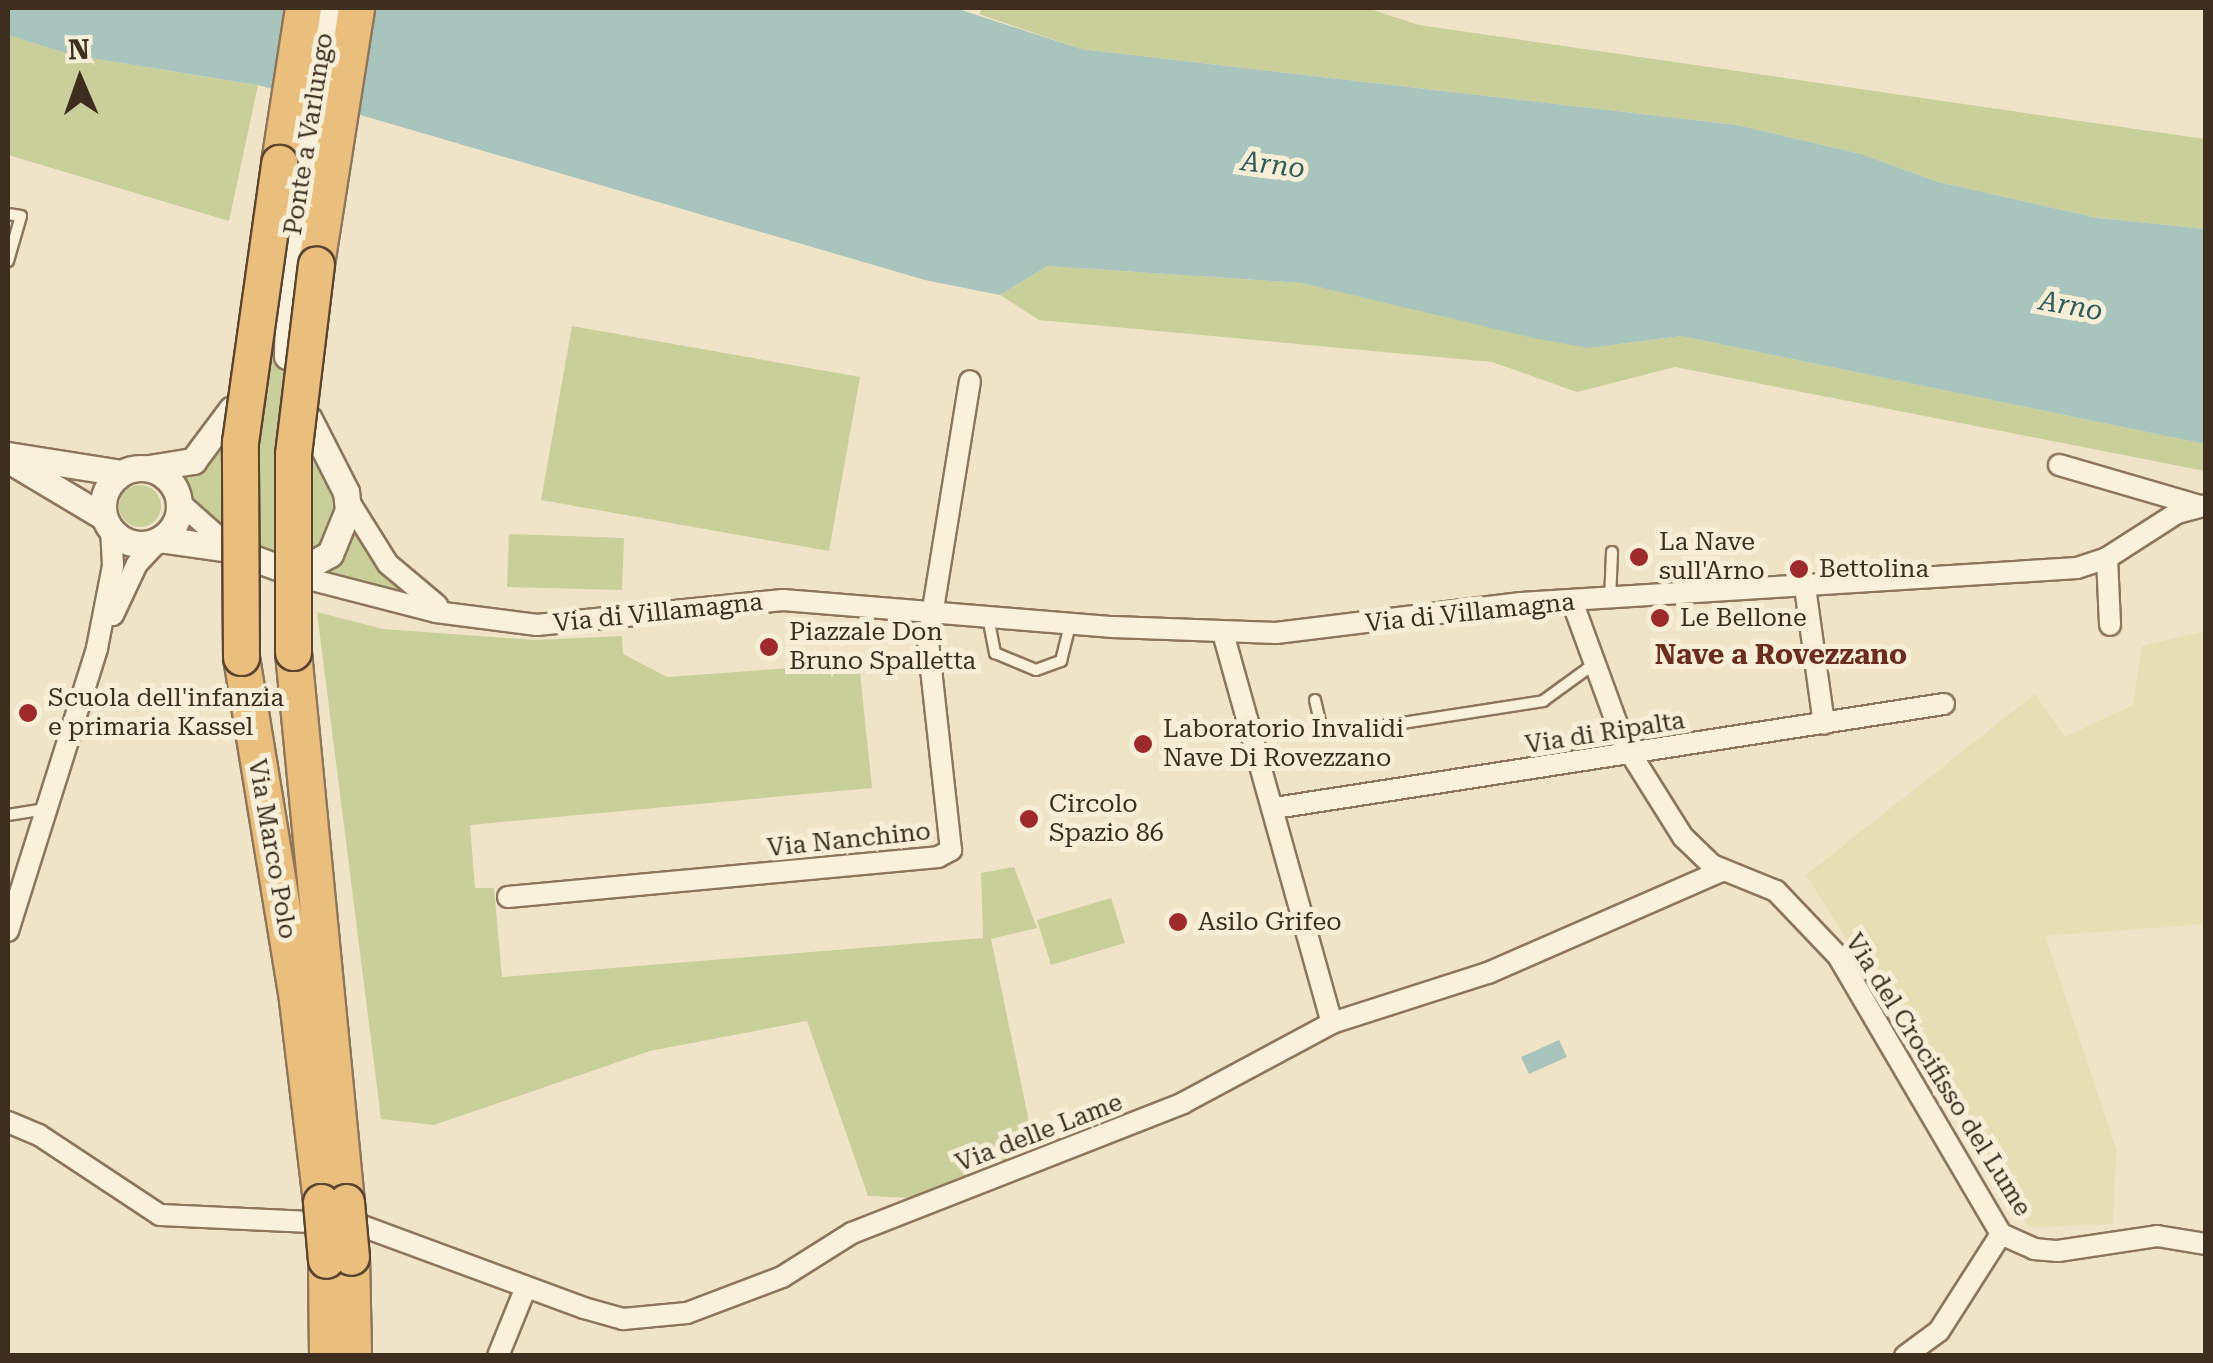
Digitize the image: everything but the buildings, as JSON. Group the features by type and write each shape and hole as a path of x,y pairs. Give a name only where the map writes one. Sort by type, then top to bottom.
{"highway":[{"name":"Via Marco Polo","path":"303,8 240,442 241,656 336,1228 353,1356"},
{"name":"Via Marco Polo","path":"327,1356 336,1228 293,652 296,418 356,8"}],"street":[{"name":"Ponte a Varlungo","path":"275,353 328,8"},
{"path":"933,610 970,381"},
{"path":"8,931 97,648 114,566 106,492 134,471 193,462 231,410"},
{"path":"278,567 323,561 338,544 348,500 309,420"},
{"path":"8,459 134,471 169,480 180,502 223,545"},
{"path":"8,459 28,468 136,544 160,539 223,545"},
{"name":"Via di Villamagna","path":"2059,465 2203,505"},
{"name":"Via di Villamagna","path":"348,500 388,564 415,592 446,610 507,623"},
{"path":"97,648 134,569 174,526 180,502"},
{"name":"Via di Villamagna","path":"278,567 359,596 507,623 582,624 783,600 1070,624 1294,632 1572,601 1610,602 2077,568 2107,558 2203,505"},
{"path":"2107,558 2110,625"},
{"path":"1805,587 1824,724"},
{"name":"Via del Crocifisso del Lume","path":"1572,601 1631,754 1691,847 1724,870 1776,890 1838,956 2001,1234 2034,1249 2058,1251 2157,1236 2206,1244"},
{"name":"Via Nanchino","path":"508,897 945,855 953,842 928,640 933,610"},
{"path":"1223,632 1332,1023"},
{"name":"Via di Ripalta","path":"1274,808 1944,704"},
{"name":"Via delle Lame","path":"8,1122 39,1135 160,1215 336,1228 624,1318 686,1313 782,1277 867,1226 1168,1110 1332,1023 1488,974 1724,870"},
{"path":"1906,1356 1939,1331 2001,1234"},
{"path":"498,1356 526,1287"}],"lane":[{"path":"8,214 22,216 8,261"},
{"path":"1610,602 1612,552"},
{"path":"988,617 995,653 1036,670 1062,661 1070,624"},
{"path":"1315,700 1322,730 1331,734 1543,701 1594,664"},
{"path":"8,816 46,809"}],"shaded area":[{"path":"2205,631 2205,924 2045,936 2116,1149 2113,1224 2029,1227 1806,875 2035,694 2065,737 2133,705 2142,646"}],"green space":[{"path":"982,8 1367,8 1419,25 2205,139 2205,229 2098,218 1938,182 1861,154 1737,125 1081,49 979,14"},
{"path":"8,35 72,55 258,85 229,221 8,155"},
{"path":"1047,266 1302,283 1589,348 1681,336 2205,444 2205,471 1675,367 1577,392 1492,362 1039,320 1000,295"},
{"path":"572,326 860,377 829,551 541,500"},
{"path":"270,347 279,347 284,376 340,504 320,554 270,555 192,513 180,476 192,474"},
{"path":"140,485 155,491 161,506 155,521 140,527 125,521 119,506 125,491"},
{"path":"354,519 377,564 410,596 312,577"},
{"path":"509,534 624,538 622,590 507,587"},
{"path":"317,612 383,629 536,640 622,636 623,654 667,677 859,663 872,788 470,825 475,888 494,888 502,977 983,938 981,873 1014,867 1037,928 991,939 1036,1155 914,1198 868,1196 807,1021 650,1051 434,1125 381,1119"},
{"path":"1111,898 1125,943 1051,965 1037,920"}],"water":[{"name":"Arno","path":"8,8 955,8 1081,49 1737,125 1861,154 1938,182 2098,218 2205,229 2205,444 1681,336 1589,348 1302,283 1047,266 1000,295 925,280 258,85 72,55 8,35"},
{"path":"1559,1040 1567,1057 1529,1074 1521,1057"}],"place":[{"name":"La Nave sull'Arno","path":"1639,557"},
{"name":"Bettolina","path":"1799,569"},
{"name":"Le Bellone","path":"1660,618"},
{"name":"Piazzale Don Bruno Spalletta","path":"769,647"},
{"name":"Scuola dell'infanzia e primaria Kassel","path":"28,713"},
{"name":"Laboratorio Invalidi Nave Di Rovezzano","path":"1143,744"},
{"name":"Circolo Spazio 86","path":"1029,819"},
{"name":"Asilo Grifeo","path":"1178,922"}],"district":[{"name":"Nave a Rovezzano","path":"1781,655"}]}
